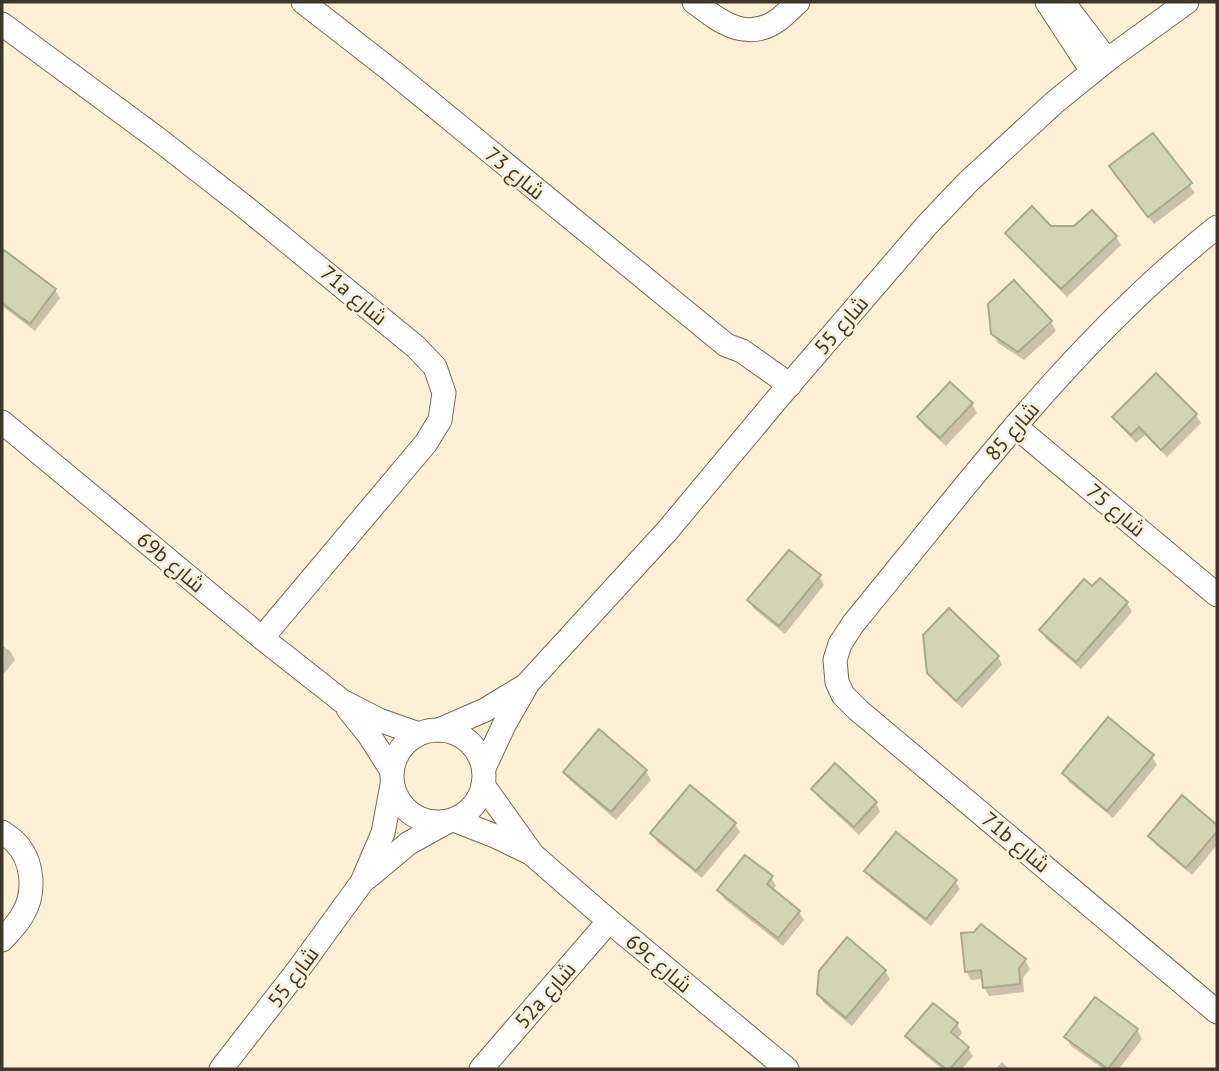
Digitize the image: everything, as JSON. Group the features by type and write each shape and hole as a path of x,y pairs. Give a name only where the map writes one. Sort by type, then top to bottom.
{"street":[{"name":"شارع 73","path":"303,2 393,72 726,345 737,362 784,392"},
{"path":"694,2 723,24 740,29 759,29 776,22 794,6"},
{"path":"1047,2 1099,65"},
{"path":"1063,2 1099,65"},
{"name":"شارع 55","path":"484,777 504,725 528,683 667,531 927,225 1011,141 1099,65 1187,2"},
{"name":"71a شارع","path":"2,24 245,207 416,347 435,368 444,393 440,420 426,443 262,638"},
{"name":"شارع 85","path":"835,660 840,644 853,624 1015,426 1104,329 1179,257 1217,227"},
{"name":"69b شارع","path":"2,422 342,701 379,720 429,732"},
{"name":"شارع 75","path":"1015,426 1217,595"},
{"name":"71b شارع","path":"835,660 837,682 844,695 858,710 1217,1012"},
{"name":"شارع 55","path":"429,732 485,710 528,683"},
{"name":"69b شارع","path":"342,701 369,735 392,778"},
{"path":"429,732 455,733 468,741 478,754 484,777 478,800 467,812 450,821 432,822 418,818 397,799 392,778 396,756 406,743 429,732"},
{"name":"69c شارع","path":"484,777 533,855"},
{"name":"شارع 55","path":"221,1069 299,970 362,882 383,833 392,778"},
{"name":"شارع 55","path":"362,882 409,843 450,821"},
{"name":"69c شارع","path":"450,821 495,836 533,855 608,921 787,1069"},
{"path":"2,832 15,842 26,858 31,877 30,897 23,915 2,940"},
{"name":"52a شارع","path":"481,1069 608,921"}],"building":[{"path":"1153,133 1192,183 1148,217 1109,166"},
{"path":"1032,206 1051,226 1074,226 1092,210 1117,236 1061,289 1005,233"},
{"path":"4,250 56,289 30,324 2,303"},
{"path":"1014,280 1052,321 1018,352 991,334 988,304"},
{"path":"1156,373 1197,414 1161,450 1139,427 1131,435 1112,417"},
{"path":"950,382 973,403 940,438 917,417"},
{"path":"789,550 821,575 779,626 747,600"},
{"path":"1100,578 1128,602 1076,662 1039,630 1084,579 1092,586"},
{"path":"949,608 999,656 956,701 927,673 923,635"},
{"path":"1108,717 1154,755 1107,811 1062,773"},
{"path":"599,729 647,770 611,812 563,772"},
{"path":"835,763 877,802 854,827 811,789"},
{"path":"690,785 736,823 696,871 650,833"},
{"path":"1182,795 1217,825 1217,832 1186,868 1148,836"},
{"path":"896,832 957,880 926,919 864,871"},
{"path":"745,855 773,876 767,884 800,911 778,938 717,890"},
{"path":"981,924 1026,959 1019,968 1020,984 983,988 981,970 965,972 961,933 974,932"},
{"path":"847,937 886,970 846,1018 817,994 819,971"},
{"path":"1095,997 1138,1029 1108,1069 1064,1037"},
{"path":"933,1003 958,1023 951,1032 969,1047 950,1069 946,1069 905,1036"}]}
